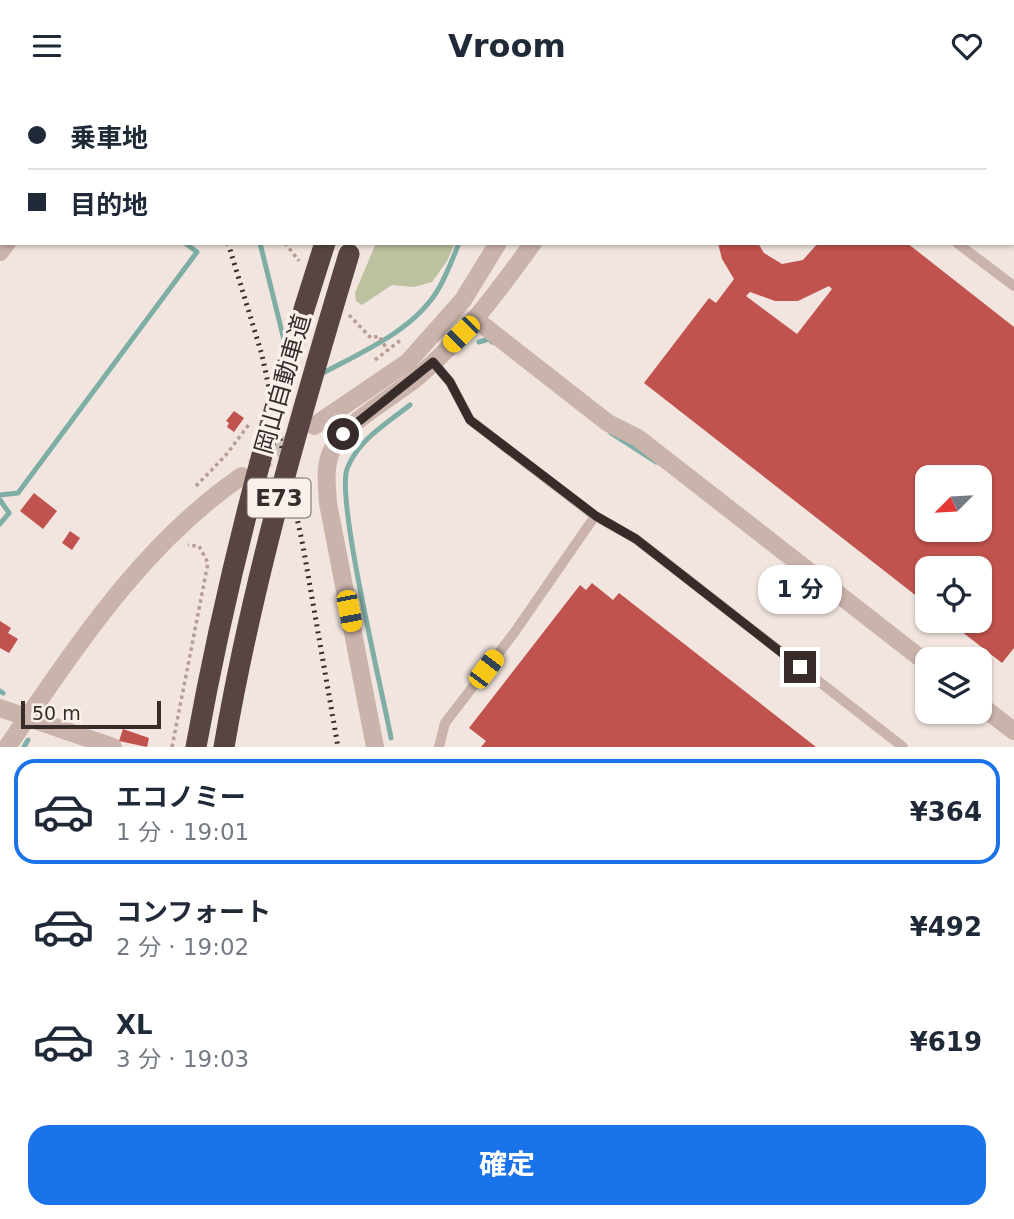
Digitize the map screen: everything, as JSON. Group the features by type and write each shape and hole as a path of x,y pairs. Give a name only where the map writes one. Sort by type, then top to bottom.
{"highway":[{"path":"289,353 312,245"},
{"name":"岡山自動車道","path":"196,747 247,505 289,353 324,245"},
{"name":"岡山自動車道","path":"223,747 235,682 290,451 351,249"}],"street":[{"path":"314,426 408,362 463,300 497,245"},
{"path":"375,747 328,503 327,476 331,451 343,434 433,362 475,319 531,245"},
{"path":"475,319 608,423 638,438 915,654"},
{"path":"7,747 88,629 123,586 215,494 242,475"},
{"path":"0,708 113,747"},
{"path":"992,714 1014,731"}],"lane":[{"path":"960,245 1014,286"},
{"path":"433,362 450,382 470,420 596,516 636,539 903,747"},
{"path":"439,747 445,723 514,633 596,516"}],"path":[{"path":"367,366 411,331"},
{"path":"379,336 388,351"},
{"path":"172,747 208,563 199,545 180,547"}],"green space":[{"path":"375,245 454,245 447,261 432,282 414,287 392,285 362,305 356,301 355,293"}],"building":[{"path":"718,245 759,245 764,253 782,264 803,260 816,245 910,245 1014,327 1014,648 1002,663 992,655 992,647 981,647 963,633 992,633 992,556 915,556 915,595 644,383 709,298 716,303 734,279 722,259","holes":["829,286 832,289 797,334 746,296 750,292 775,301 798,301"]},
{"path":"234,411 244,418 234,432 227,427 229,423 226,421"},
{"path":"34,493 57,511 43,529 20,511"},
{"path":"70,531 80,538 72,550 62,543"},
{"path":"592,583 613,600 619,593 816,747 481,747 486,741 469,728 580,585 586,590"},
{"path":"0,621 11,628 8,633 18,639 9,653 0,648"},
{"path":"123,729 149,738 147,747 119,741"}],"waterway":[{"path":"0,495 18,493 197,252 188,245"},
{"path":"260,245 285,344"},
{"path":"321,374 386,339 416,316 439,288 458,245"},
{"path":"479,342 489,339 492,342"},
{"path":"391,738 354,556 345,488 347,469 358,449 410,405"},
{"path":"611,433 656,462"},
{"path":"0,500 9,513 0,524"},
{"path":"24,747 28,740"}],"tunnel":[{"path":"253,468 300,436"}],"railway":[{"path":"229,245 262,355 303,546 338,747"}],"route":[{"path":"343,434 433,362 450,382 470,420 596,516 636,539 800,667"}]}
